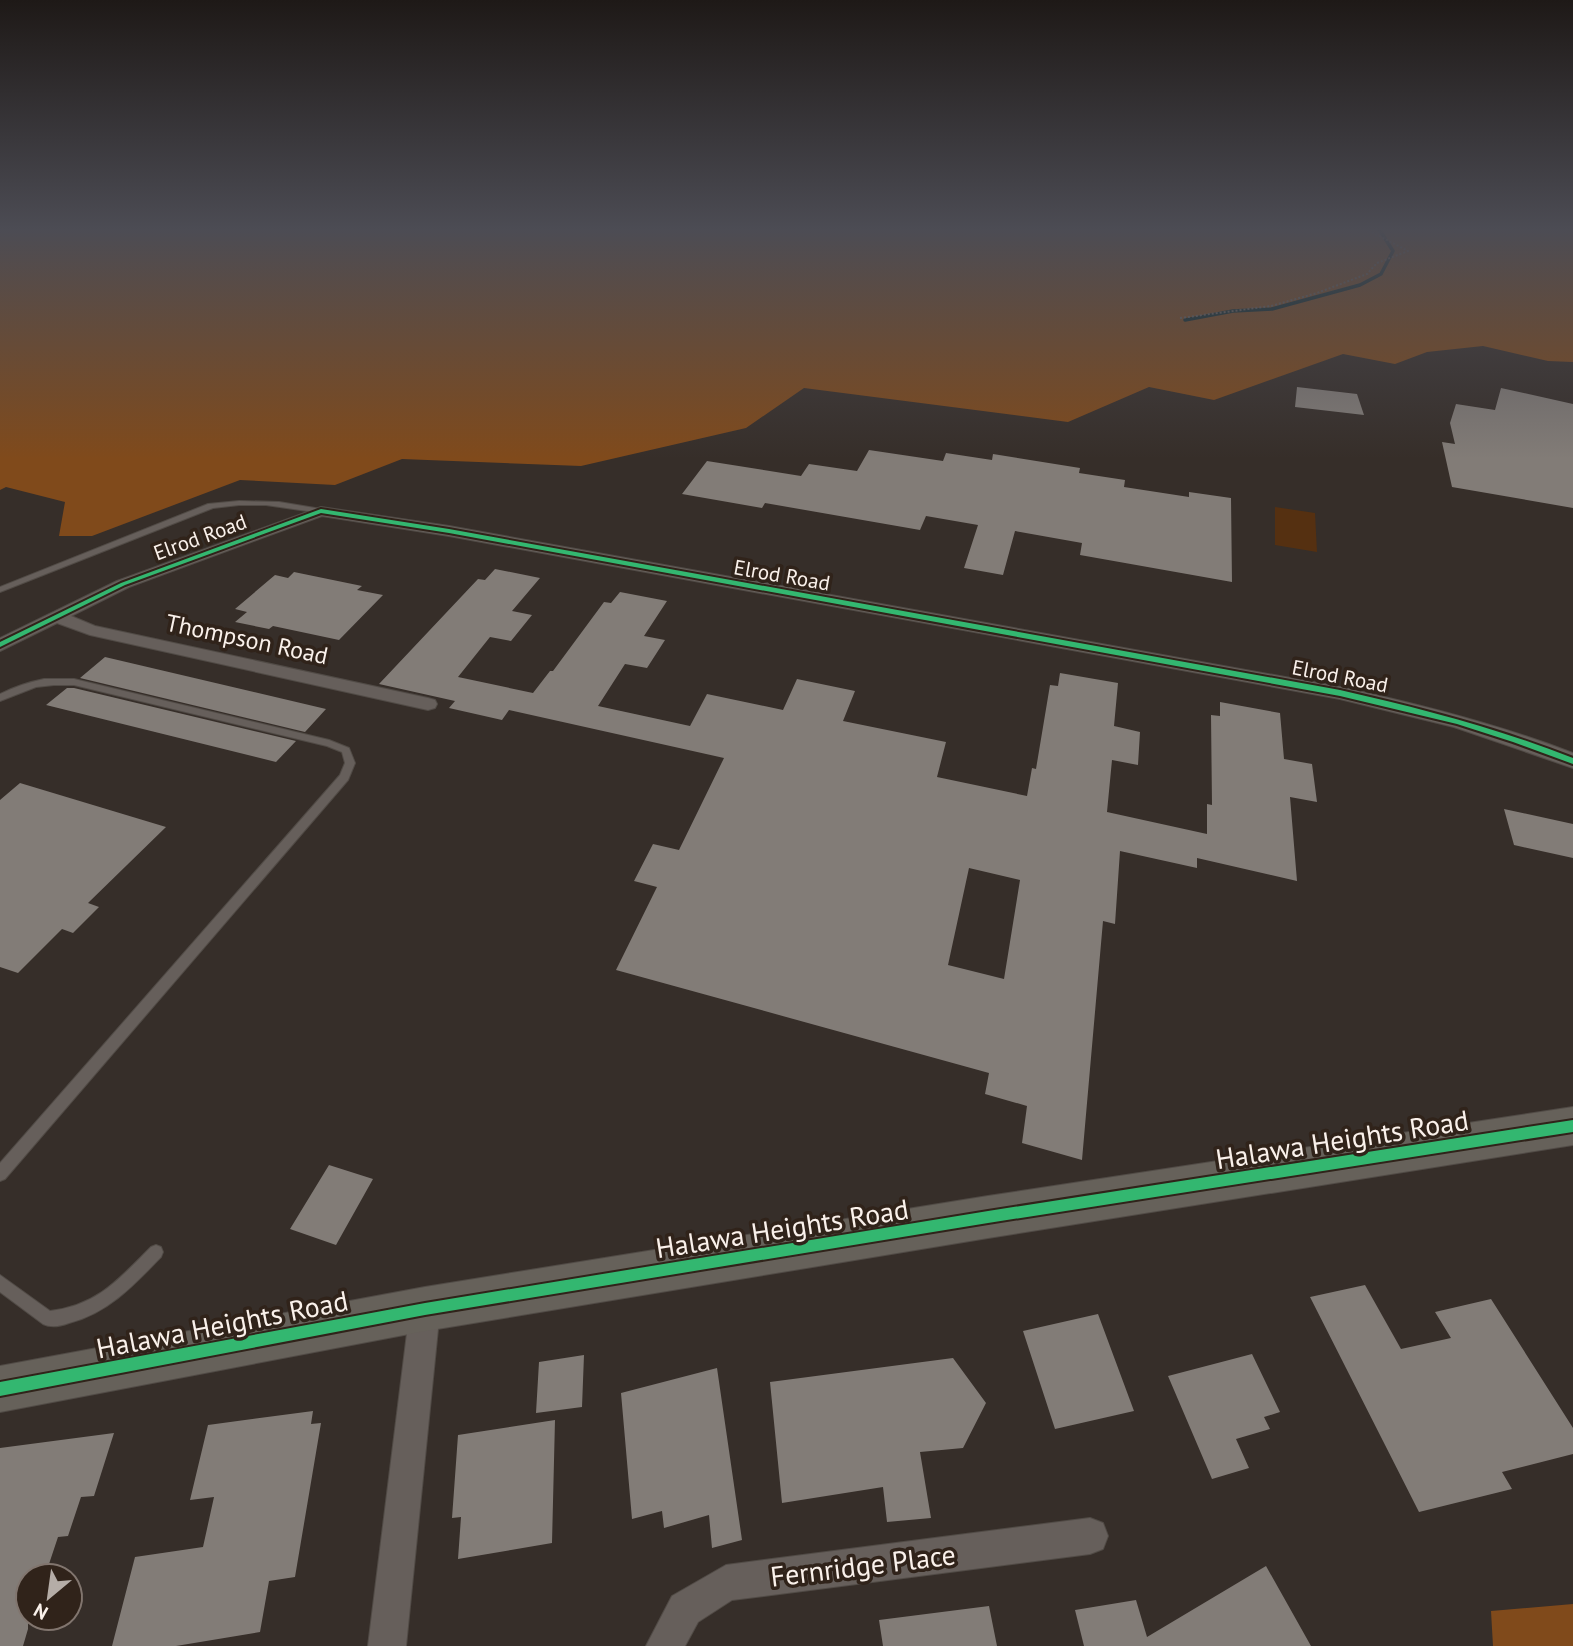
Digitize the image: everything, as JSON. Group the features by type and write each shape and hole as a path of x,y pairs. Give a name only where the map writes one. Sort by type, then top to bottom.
{"street":[{"name":"Elrod Road","path":"0,645 123,584 321,511 449,531 1340,693 1426,711 1486,728 1573,761"},
{"name":"Thompson Road","path":"57,617 90,631 428,704"},
{"name":"Halawa Heights Road","path":"0,1389 425,1309 960,1221 1573,1126"},
{"path":"387,1646 425,1309"},
{"name":"Fernridge Place","path":"665,1646 685,1609 726,1583 1090,1536"}],"lane":[{"path":"0,590 211,506 240,501 275,501 321,511"},
{"path":"0,698 17,688 47,680 74,681 329,743 346,750 350,763 344,777 0,1174"},
{"path":"0,1283 48,1319 73,1318 98,1305 156,1252"}],"path":[{"path":"1180,318 1272,306"}],"shaded area":[{"path":"0,306 1573,306 1573,362 1548,361 1483,346 1427,352 1395,364 1343,354 1214,400 1149,387 1068,422 804,388 746,428 581,466 402,459 335,485 240,480 92,536 59,536 65,502 6,487 0,490"},
{"path":"1275,507 1315,513 1317,552 1275,545"},
{"path":"1573,1604 1573,1646 1493,1646 1491,1611"}],"building":[{"path":"1297,387 1357,394 1364,415 1295,407"},
{"path":"1501,388 1573,404 1573,508 1452,487 1442,442 1455,444 1450,423 1456,404 1495,410"},
{"path":"869,450 943,461 946,453 992,460 993,454 1080,468 1079,473 1125,480 1124,487 1189,497 1189,492 1231,498 1232,582 1080,555 1082,543 1015,531 1003,575 964,568 978,525 926,516 920,530 765,503 762,508 682,494 707,461 801,476 809,464 857,471"},
{"path":"495,569 540,578 512,611 532,615 511,641 490,637 458,677 533,693 550,671 553,671 604,602 611,603 620,592 667,601 644,636 665,640 647,668 625,664 598,706 690,726 707,694 783,710 797,679 855,691 843,721 946,742 937,777 1027,796 1032,768 1036,769 1050,685 1058,686 1060,673 1118,683 1114,726 1140,732 1138,765 1112,760 1107,812 1207,834 1207,804 1212,805 1211,715 1220,716 1220,702 1280,713 1284,759 1312,764 1317,802 1290,797 1297,881 1197,858 1197,868 1120,851 1115,924 1103,921 1082,1160 1022,1143 1027,1106 985,1094 989,1073 616,970 657,887 634,881 653,844 679,850 724,758 509,710 502,720 449,708 455,701 379,684 478,579 485,580","holes":["969,868 1020,880 1004,979 948,965"]},
{"path":"294,572 362,586 357,590 383,595 339,640 273,626 269,629 235,622 247,612 235,609 275,575 288,578"},
{"path":"105,657 326,709 305,732 80,678"},
{"path":"67,688 296,741 276,762 46,705"},
{"path":"20,783 166,827 88,903 99,907 73,933 62,929 18,973 0,967 0,800"},
{"path":"1504,809 1573,824 1573,858 1514,845"},
{"path":"329,1165 373,1179 336,1245 290,1229"},
{"path":"1365,1285 1401,1349 1451,1338 1435,1312 1491,1299 1573,1428 1573,1454 1502,1472 1512,1489 1419,1512 1310,1297"},
{"path":"1098,1314 1134,1411 1055,1429 1023,1331"},
{"path":"1252,1354 1280,1412 1264,1417 1270,1429 1236,1439 1249,1468 1212,1479 1168,1376"},
{"path":"584,1355 582,1407 536,1413 539,1362"},
{"path":"953,1358 986,1403 963,1448 920,1452 931,1518 887,1522 883,1487 782,1503 770,1382"},
{"path":"717,1368 742,1540 712,1548 709,1515 664,1528 662,1511 632,1519 621,1393"},
{"path":"313,1411 311,1424 321,1423 295,1577 269,1581 260,1632 176,1646 112,1646 135,1557 203,1547 214,1497 190,1500 208,1425"},
{"path":"555,1420 552,1543 458,1559 461,1517 452,1518 458,1435"},
{"path":"114,1433 94,1496 81,1497 68,1536 58,1537 50,1562 14,1562 14,1632 27,1632 23,1646 0,1646 0,1448"},
{"path":"1266,1566 1311,1646 1084,1646 1075,1610 1136,1600 1147,1637"},
{"path":"989,1606 997,1646 883,1646 879,1620"}],"waterway":[{"path":"1185,320 1284,306"}],"cycle path":[{"path":"0,645 123,584 321,511 449,531 1340,693 1458,722 1573,761"},
{"path":"0,1389 425,1309 988,1217 1573,1126"}]}
